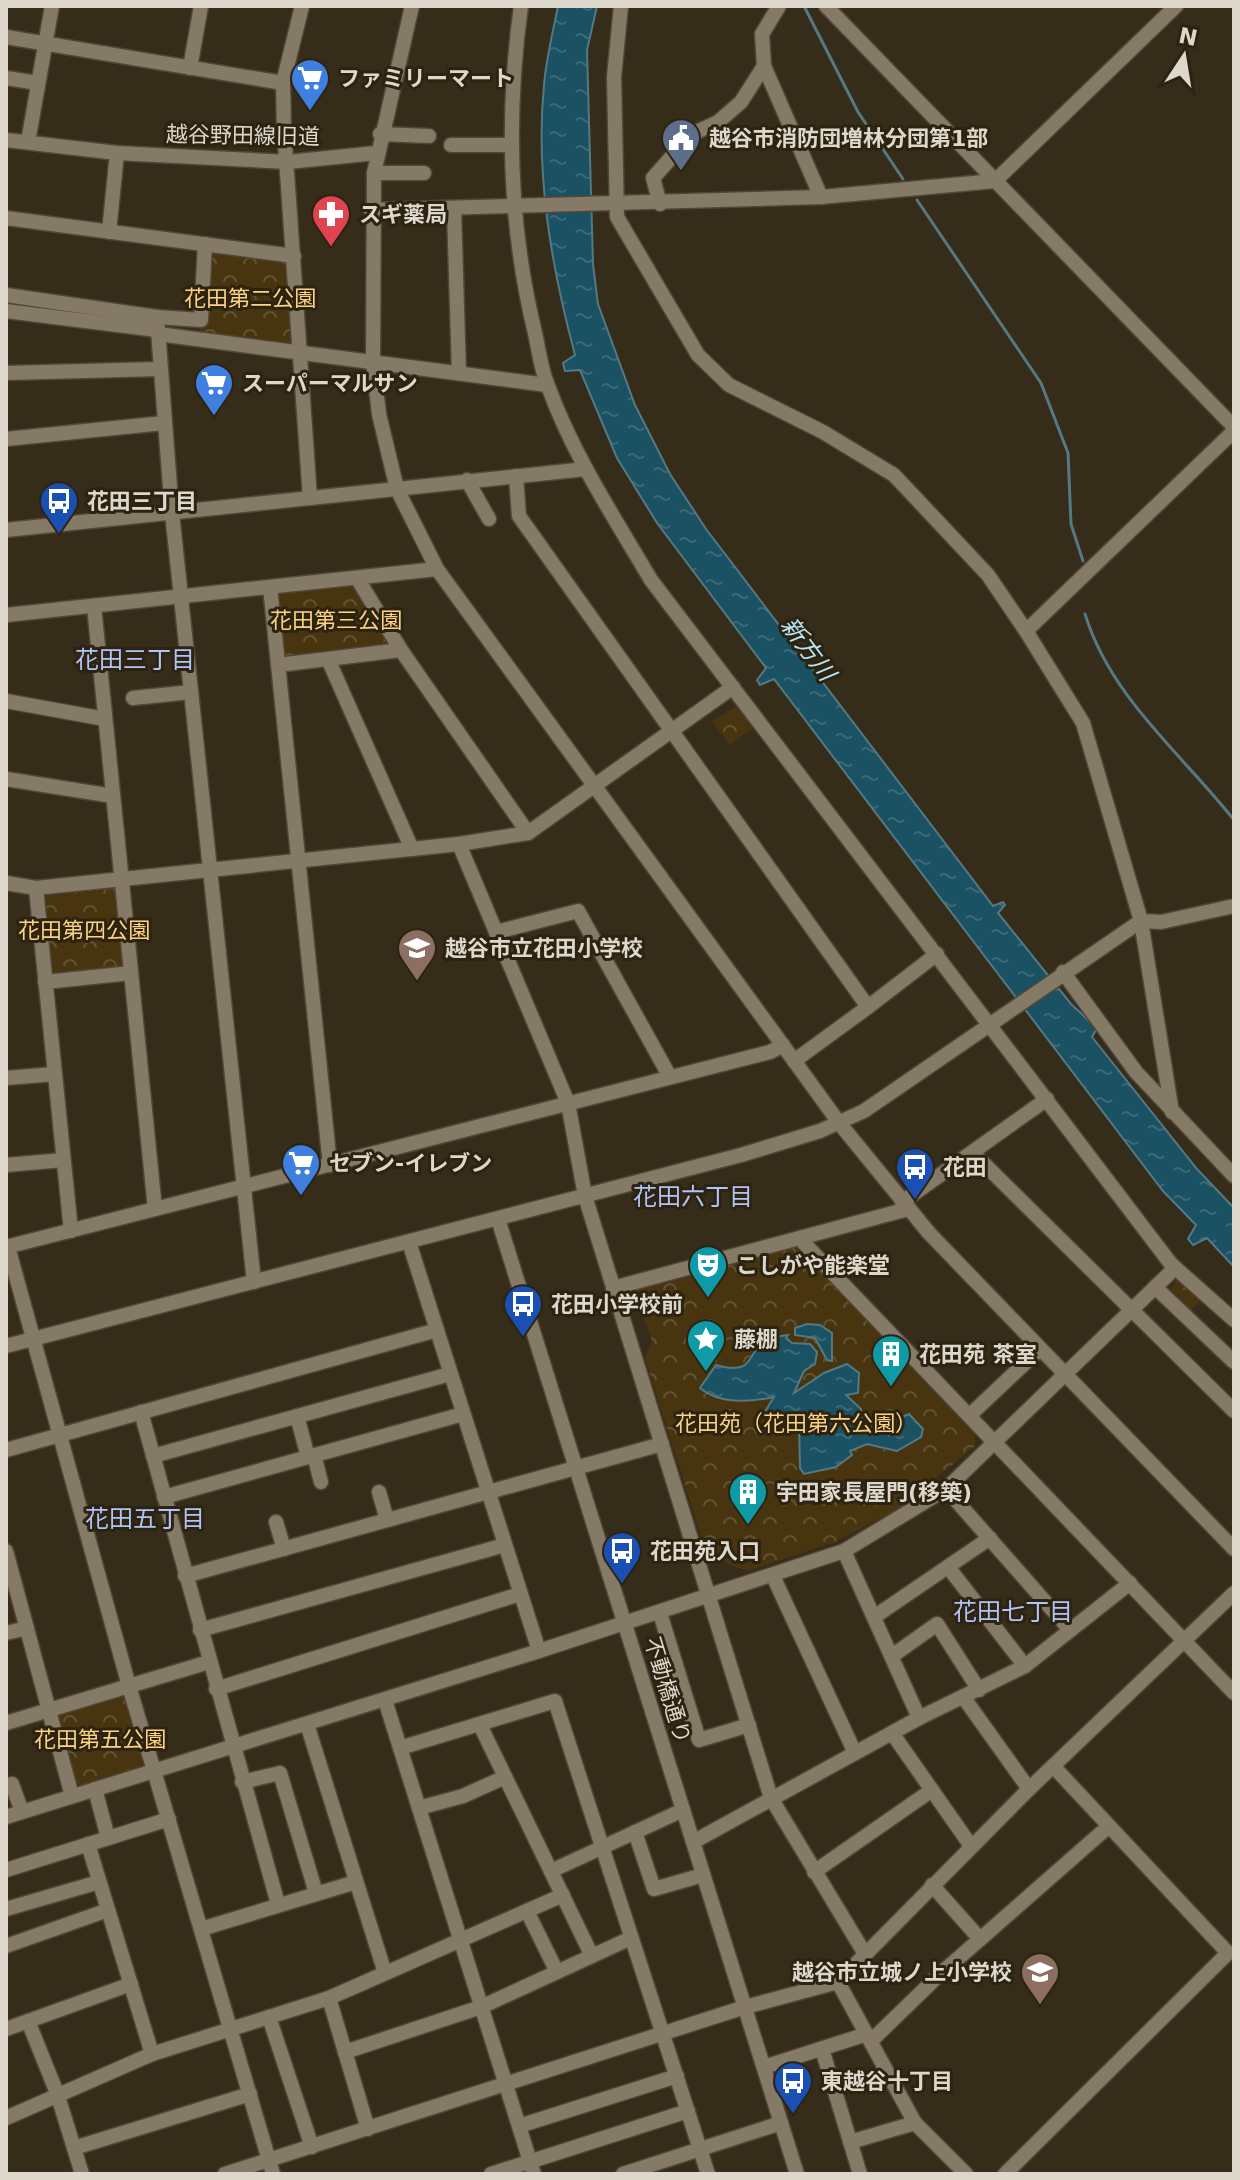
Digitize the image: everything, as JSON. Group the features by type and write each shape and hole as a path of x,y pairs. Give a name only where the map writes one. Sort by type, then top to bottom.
{"street":[{"path":"28,142 52,6"},
{"path":"190,68 201,6"},
{"path":"302,6 283,83 310,498"},
{"path":"412,6 376,153 371,210 373,362 384,441 397,489 437,569 840,1124 905,1206 1234,1549"},
{"path":"520,6 511,75 512,145 514,207 527,300 547,385 586,469 651,580 1175,1268 1234,1320"},
{"path":"621,6 614,77 617,217 698,355 712,371 729,385 823,432 894,475 988,575 1026,631 1083,723 1141,921 1172,1112"},
{"path":"779,6 762,34 764,66 821,197"},
{"path":"826,6 1234,429 1026,631"},
{"path":"371,210 599,206 821,197 995,181 1176,6"},
{"path":"6,37 283,83"},
{"path":"660,204 653,178 692,134 718,122 741,102 764,66"},
{"path":"6,78 38,83"},
{"path":"380,134 429,136"},
{"name":"越谷野田線旧道","path":"6,140 117,153 288,162 376,153"},
{"path":"451,145 512,145"},
{"path":"109,232 117,153"},
{"path":"374,173 424,173"},
{"path":"454,209 459,373"},
{"path":"6,218 294,256"},
{"path":"6,311 157,327 201,320 205,244"},
{"path":"6,295 157,327 300,352 547,385"},
{"path":"157,327 172,513 254,1282"},
{"path":"6,373 160,369"},
{"path":"6,439 164,423"},
{"path":"6,530 586,469"},
{"path":"516,476 519,516 868,1007"},
{"path":"467,480 489,519"},
{"path":"6,615 437,569"},
{"path":"357,578 401,650 528,833"},
{"path":"270,587 330,1165"},
{"path":"94,606 155,1209"},
{"path":"278,665 401,650"},
{"path":"328,659 412,849"},
{"path":"6,883 36,888 459,844 528,833 733,687"},
{"path":"133,698 191,692"},
{"path":"6,701 105,719"},
{"path":"6,779 113,796"},
{"path":"459,844 568,1103 585,1196 771,1798 865,1954"},
{"path":"36,888 71,1231"},
{"path":"6,1346 788,1142 840,1124 896,1092 1063,972 1141,921 1161,922 1234,906"},
{"path":"496,932 578,911 670,1077"},
{"path":"794,1061 937,954"},
{"path":"1063,972 1136,1072 1234,1176"},
{"path":"45,982 131,973"},
{"path":"271,2167 129,1686 7,1247 770,1052 783,1045"},
{"path":"6,1078 54,1074"},
{"path":"613,1288 800,1239 905,1206 1047,1099"},
{"path":"973,1153 1234,1411"},
{"path":"6,1165 63,1160"},
{"name":"不動橋通り","path":"498,1219 797,2174"},
{"path":"800,1239 1234,1693"},
{"path":"409,1242 539,1651"},
{"path":"6,1817 660,1613 844,1551 946,1489 1175,1268"},
{"path":"1155,1287 1234,1362"},
{"path":"6,1450 437,1330"},
{"path":"970,1415 1040,1349"},
{"path":"153,1456 450,1374"},
{"path":"141,1412 278,1904"},
{"path":"164,1497 463,1414"},
{"path":"297,1416 321,1482"},
{"path":"185,1576 662,1444"},
{"path":"946,1489 1070,1630"},
{"path":"379,1492 387,1520"},
{"path":"276,1522 284,1549"},
{"path":"874,1617 990,1538"},
{"path":"200,1630 505,1545"},
{"path":"6,1551 72,1796"},
{"path":"844,1551 919,1718"},
{"path":"948,1567 1025,1666"},
{"path":"773,1576 855,1753"},
{"path":"693,1842 919,1718 1025,1666 1130,1583"},
{"path":"225,2174 271,2167 312,2147 745,2007 838,1982 1029,1789 1234,1593"},
{"path":"216,1689 520,1594"},
{"path":"660,1613 699,1740 749,1725"},
{"path":"892,1656 937,1624 979,1690"},
{"path":"6,1633 27,1628"},
{"path":"6,1723 209,1662"},
{"path":"964,1698 1029,1789"},
{"path":"385,1700 532,2168"},
{"path":"400,1748 555,1701 708,2174"},
{"path":"307,1724 385,1973"},
{"path":"480,1725 592,1956"},
{"path":"892,1733 971,1846"},
{"path":"1005,2174 1228,1953 1053,1766"},
{"path":"242,1782 280,1773 316,1893"},
{"path":"419,1808 463,1796 505,1777"},
{"path":"6,1787 12,1784 22,1812"},
{"path":"95,1789 108,1838"},
{"path":"814,1872 932,1790"},
{"path":"551,1871 683,1810"},
{"path":"6,1870 169,1819"},
{"path":"764,2067 869,2037 1109,1826"},
{"path":"635,1832 654,1889 703,1875"},
{"path":"88,1844 152,2054"},
{"path":"6,1909 99,1882"},
{"path":"201,1929 356,1882"},
{"path":"932,1885 980,1939"},
{"path":"6,2118 57,2093 152,2054 329,1998 563,1895"},
{"path":"6,1946 108,1910"},
{"path":"527,1911 557,1972"},
{"path":"345,2052 481,2007 631,1938"},
{"path":"838,1982 915,2123 966,2174"},
{"path":"6,2029 131,1984"},
{"path":"329,1998 368,2129"},
{"path":"269,2017 312,2147"},
{"path":"28,2021 57,2093 82,2174"},
{"path":"822,2049 860,2174"},
{"path":"519,2126 677,2076"},
{"path":"74,2148 250,2094"},
{"path":"491,2174 532,2168 688,2111"},
{"path":"623,2174 781,2123"},
{"path":"850,2142 915,2123"}],"green space":[{"name":"花田第二公園","path":"205,244 294,256 300,352 199,340"},
{"name":"花田第三公園","path":"351,586 357,589 391,642 389,646 288,657 282,653 277,599 282,593"},
{"path":"742,703 757,725 730,745 712,721"},
{"name":"花田第四公園","path":"119,888 125,964 121,968 55,975 50,970 42,896"},
{"name":"花田苑（花田第六公園）","path":"798,1245 975,1432 975,1446 900,1508 835,1542 748,1571 708,1557 645,1358 652,1341 642,1312 629,1304 625,1292"},
{"path":"1177,1280 1183,1280 1204,1297 1191,1310 1171,1290"},
{"name":"花田第五公園","path":"119,1695 127,1697 143,1760 141,1766 81,1785 75,1782 57,1718 60,1712"}],"water":[{"path":"558,6 597,6 587,50 593,264 598,304 635,405 670,474 706,529 993,906 1003,902 1005,905 998,913 1071,1004 1097,1028 1092,1037 1197,1169 1234,1208 1234,1267 1207,1238 1193,1245 1188,1239 1196,1225 1163,1191 774,679 760,685 757,680 766,668 657,523 617,458 580,370 565,371 563,363 575,355 553,256 542,153 545,75"},
{"path":"807,1324 820,1325 832,1333 832,1361 827,1360 815,1338 795,1335 795,1328"},
{"path":"788,1335 786,1338 792,1343 810,1344 817,1352 815,1364 804,1371 794,1393 824,1373 847,1364 859,1373 858,1393 846,1395 861,1409 864,1423 877,1428 909,1414 923,1429 921,1437 897,1451 867,1444 850,1451 852,1455 836,1467 804,1474 800,1468 799,1424 770,1417 766,1410 774,1397 726,1400 700,1388 716,1365 739,1368 768,1339"}],"waterway":[{"path":"804,6 858,112 903,179"},
{"path":"917,200 1041,383 1068,453 1071,524 1083,561"},
{"path":"1085,614 1097,644 1130,698 1234,820"}],"place":[{"name":"ファミリーマート","path":"310,112"},
{"name":"越谷市消防団増林分団第1部","path":"681,172"},
{"name":"スギ薬局","path":"331,248"},
{"name":"スーパーマルサン","path":"214,417"},
{"name":"花田三丁目","path":"59,535"},
{"name":"越谷市立花田小学校","path":"417,982"},
{"name":"セブン-イレブン","path":"301,1197"},
{"name":"花田","path":"915,1201"},
{"name":"こしがや能楽堂","path":"708,1299"},
{"name":"花田小学校前","path":"523,1338"},
{"name":"藤棚","path":"706,1373"},
{"name":"花田苑 茶室","path":"891,1388"},
{"name":"宇田家長屋門(移築)","path":"748,1526"},
{"name":"花田苑入口","path":"622,1585"},
{"name":"越谷市立城ノ上小学校","path":"1040,2006"},
{"name":"東越谷十丁目","path":"793,2115"}],"district":[{"name":"花田三丁目","path":"135,660"},
{"name":"花田六丁目","path":"693,1197"},
{"name":"花田五丁目","path":"145,1519"},
{"name":"花田七丁目","path":"1013,1612"}],"water label":[{"name":"新方川","path":"808,649"}]}
